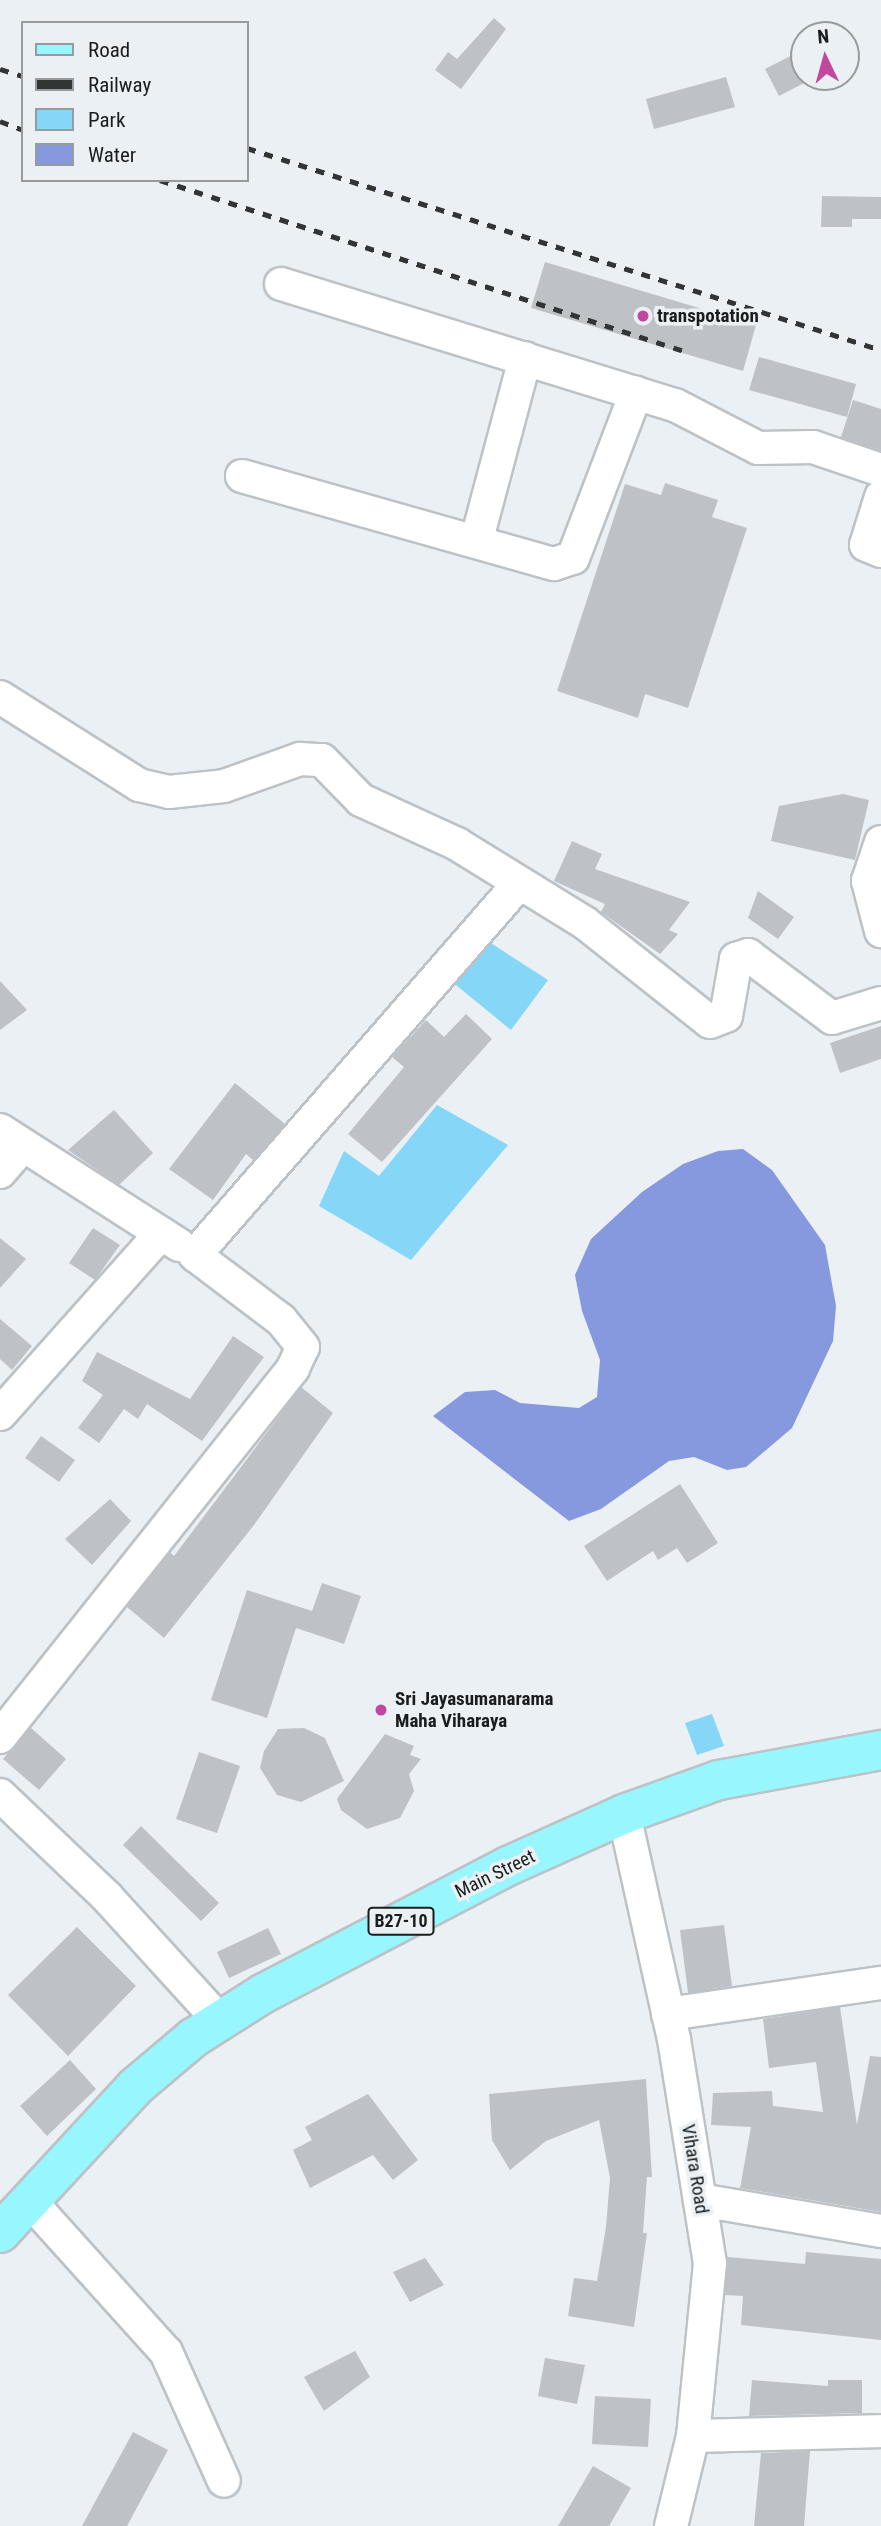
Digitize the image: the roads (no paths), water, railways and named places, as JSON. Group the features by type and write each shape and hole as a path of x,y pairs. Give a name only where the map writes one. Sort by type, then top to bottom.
{"main road":[{"name":"Main Street","path":"0,2233 135,2087 219,2020 464,1888 624,1814 719,1780 881,1749"}],"street":[{"path":"281,284 675,405 758,448 813,447 881,470"},
{"path":"477,539 525,358"},
{"path":"242,476 477,539 554,564 573,558 636,393"},
{"path":"881,497 866,545 881,551"},
{"path":"0,697 139,785 169,792 224,786 300,760 322,760 361,800 457,844 633,956 710,1022 726,1016 736,960 748,955 832,1018 881,1003"},
{"path":"881,842 875,883 881,931"},
{"path":"195,1255 519,884"},
{"path":"0,1172 12,1138 195,1255 281,1320 303,1347 293,1368 0,1737"},
{"path":"0,1414 160,1233"},
{"path":"0,1795 107,1897 219,2020"},
{"name":"Vihara Road","path":"624,1814 668,2014 710,2263 693,2436 671,2526"},
{"path":"668,2014 881,1983"},
{"path":"29,2200 166,2352 225,2481"},
{"path":"700,2200 881,2231"},
{"path":"693,2436 881,2431"}],"water":[{"path":"743,1149 772,1170 825,1245 836,1306 833,1341 792,1428 746,1467 727,1470 694,1457 669,1461 601,1509 569,1521 433,1416 465,1392 495,1390 520,1403 579,1408 597,1397 600,1360 582,1311 575,1275 591,1239 642,1192 683,1164 718,1151"}],"railway":[{"path":"0,69 21,75"},
{"path":"0,121 21,129"},
{"path":"248,148 881,350"},
{"path":"166,182 687,352"}],"place":[{"name":"transpotation","path":"643,316"},
{"name":"Sri Jayasumanarama Maha Viharaya","path":"381,1710"}]}
